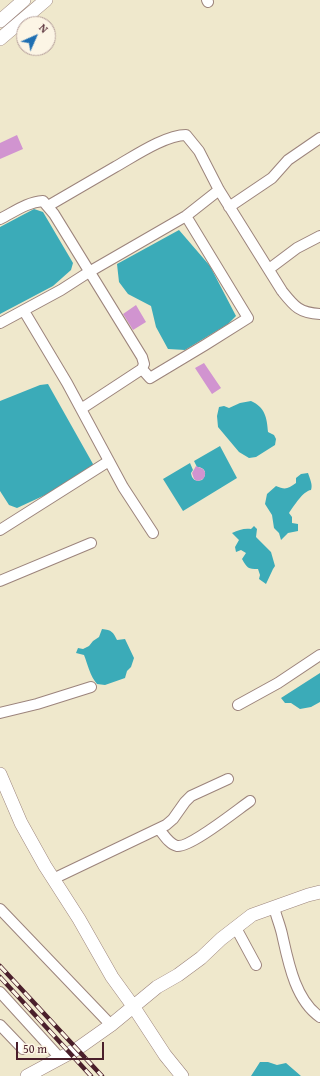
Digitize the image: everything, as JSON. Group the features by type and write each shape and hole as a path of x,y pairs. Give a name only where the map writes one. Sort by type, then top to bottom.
{"street":[{"path":"0,21 24,0"},
{"path":"0,39 46,0"},
{"path":"48,206 148,148 179,135 186,135 199,151 219,190 282,291 300,310 312,314 320,314"},
{"path":"230,207 272,178 288,160 320,138"},
{"path":"0,323 61,290 89,272 186,216 219,190"},
{"path":"0,219 25,205 43,201 54,214 142,357 144,364 142,369 81,409"},
{"path":"142,369 150,378 248,318 186,216"},
{"path":"269,270 297,248 320,236"},
{"path":"24,311 67,383 123,487 153,533"},
{"path":"0,530 109,462"},
{"path":"0,581 91,543"},
{"path":"238,705 278,683 320,654"},
{"path":"0,713 38,704 91,687"},
{"path":"0,774 21,822 45,866 79,919 112,977 165,1055 182,1076"},
{"path":"53,879 159,829 173,819 184,802 191,796 228,779"},
{"path":"159,829 166,839 172,844 178,846 187,844 208,832 250,801"},
{"path":"27,1076 77,1049 111,1025 157,988 201,958 252,915 320,892"},
{"path":"274,907 282,933 286,955 298,989 312,1012 320,1017"},
{"path":"0,909 111,1025"},
{"path":"236,928 256,965"},
{"path":"0,992 60,1058"},
{"path":"0,1025 22,1049"}],"water":[{"path":"34,209 43,212 73,263 71,270 53,286 0,314 0,227"},
{"path":"179,230 210,266 236,316 228,324 185,350 168,349 156,327 151,306 128,294 119,282 117,264"},
{"path":"48,384 93,464 92,469 69,484 17,508 9,505 0,491 0,401 40,385"},
{"path":"251,401 256,403 262,410 266,418 268,432 274,435 276,439 275,445 256,457 249,458 239,452 218,427 217,416 219,407 224,406 229,408 240,403"},
{"path":"220,446 237,478 183,511 163,479 190,463 193,470 191,473 193,479 196,481 202,480 205,475 205,471 200,467 197,467 194,461"},
{"path":"308,473 312,488 302,496 289,513 292,517 292,523 298,524 298,531 288,533 281,540 279,533 274,528 272,515 265,504 267,494 276,486 282,488 291,487 296,483 296,478 301,474"},
{"path":"254,526 257,529 256,537 271,552 275,566 266,584 259,579 260,575 258,569 250,568 245,564 242,559 246,553 241,550 236,552 235,547 239,540 232,533 251,529"},
{"path":"102,629 112,632 117,640 125,639 134,658 125,678 105,685 97,684 91,674 84,655 76,653 78,648 83,649 89,646 99,637"},
{"path":"320,673 320,702 311,707 300,709 291,703 285,703 281,698"},
{"path":"260,1062 268,1062 277,1065 286,1063 301,1076 251,1076"}],"building":[{"path":"17,135 23,149 0,159 0,143"},
{"path":"136,305 146,322 133,330 123,314"},
{"path":"204,363 221,388 212,394 195,368"},
{"path":"196,466 203,469 205,472 204,478 197,481 194,479 192,473"}],"railway":[{"path":"0,966 102,1076"},
{"path":"0,977 91,1076"}]}
